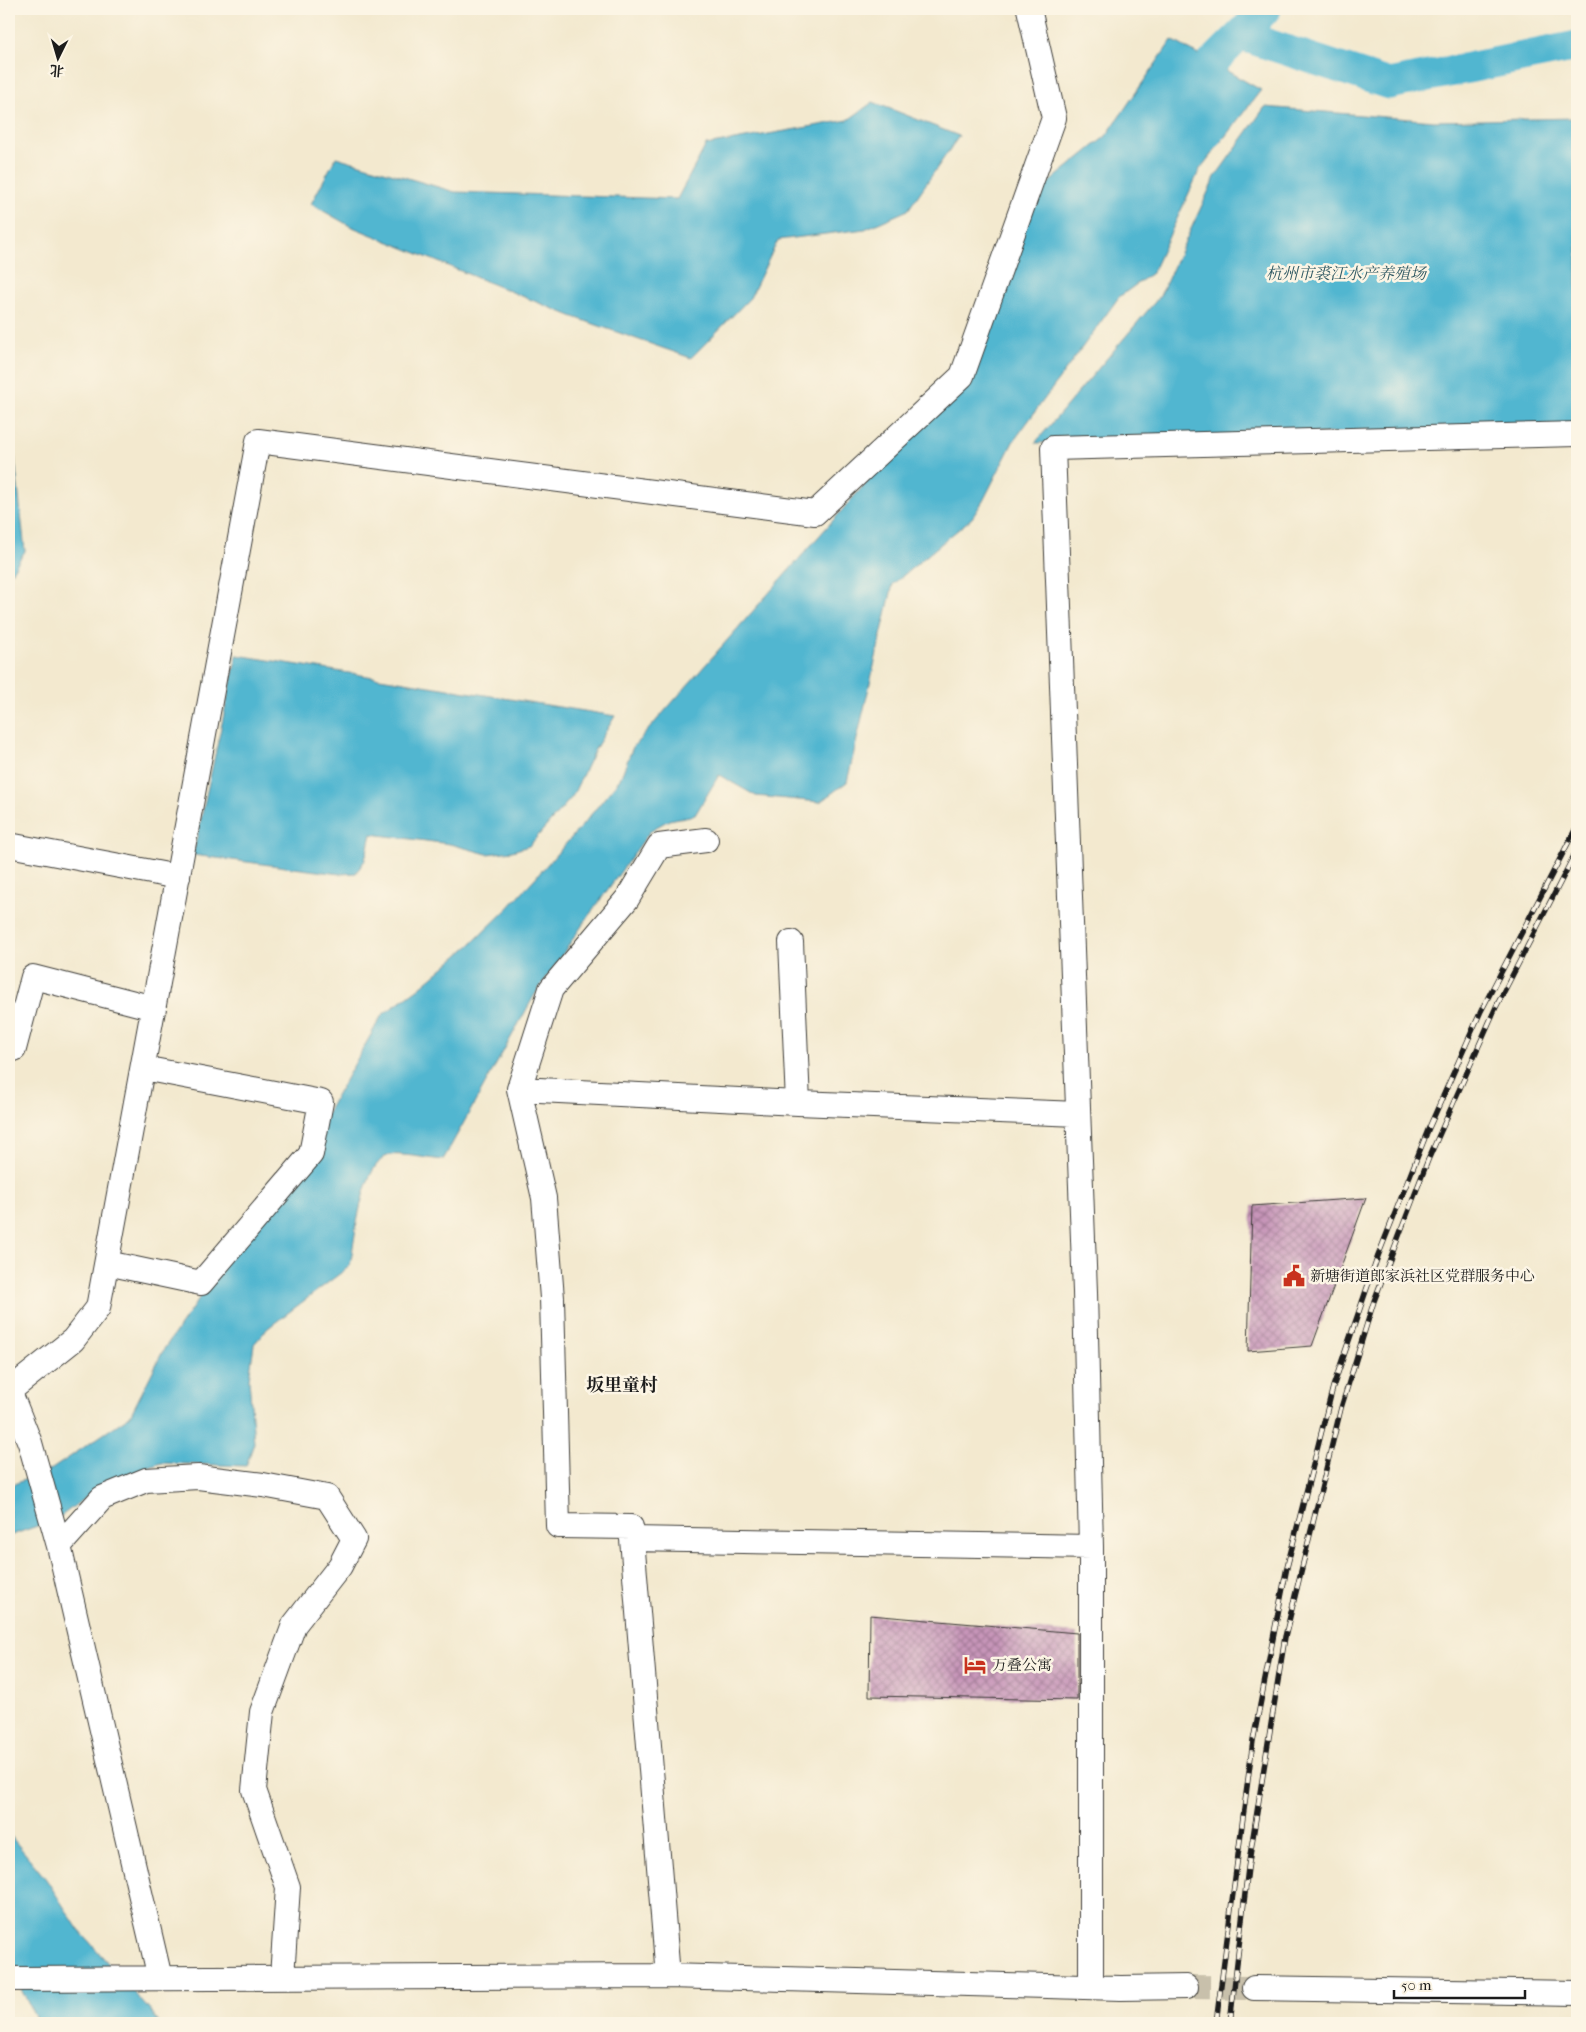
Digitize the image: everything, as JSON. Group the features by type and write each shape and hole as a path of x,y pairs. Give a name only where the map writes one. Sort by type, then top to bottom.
{"street":[{"path":"160,1978 59,1546 30,1443 9,1390 73,1340 98,1308 258,441 815,513 962,376 1054,118 1029,9"},
{"path":"1091,1986 1092,1547 1086,1292 1053,448 1577,434"},
{"path":"668,1976 632,1527 558,1526 552,1298 544,1198 519,1089 551,989 627,900 659,846 706,840"},
{"path":"9,845 178,877"},
{"path":"791,942 798,1104"},
{"path":"14,1049 34,977 154,1008"},
{"path":"107,1264 201,1283 311,1154 321,1102 143,1068"},
{"path":"519,1089 798,1104 1078,1114"},
{"path":"59,1546 102,1498 146,1480 198,1477 326,1497 354,1539 340,1566 294,1625 262,1712 254,1790 288,1887 282,1977"},
{"path":"632,1539 1092,1547"},
{"path":"9,1979 668,1976 1091,1986 1186,1986"},
{"path":"1254,1988 1577,1993"}],"water":[{"path":"1172,40 1261,90 1200,169 1152,273 1119,297 1013,442 983,501 972,518 893,584 847,782 820,802 756,796 719,775 695,815 669,820 651,830 534,996 443,1160 408,1155 390,1155 380,1161 372,1172 361,1203 350,1266 268,1328 254,1344 249,1379 254,1443 246,1466 161,1463 102,1485 57,1519 9,1536 9,1486 52,1469 130,1416 164,1349 325,1116 382,1015 419,988 469,946 509,907 580,828 620,779 633,747 910,433 948,396 1017,234 1042,188 1106,136"},
{"path":"873,102 959,136 908,210 865,229 778,240 750,298 691,358 571,316 350,226 311,204 336,157 455,192 677,199 706,145 848,120"},
{"name":"杭州市裘江水产养殖场","path":"1265,107 1434,121 1577,118 1577,425 1035,443 1160,296 1215,177"},
{"path":"9,406 25,551 9,576"},
{"path":"237,655 615,716 594,751 572,797 529,846 512,851 487,854 450,844 371,834 365,860 356,873 340,874 193,855"},
{"path":"9,1834 46,1879 78,1929 159,2023 38,2023 9,1965"}],"building":[{"name":"新塘街道郎家浜社区党群服务中心","path":"1366,1198 1312,1346 1248,1351 1252,1206"},
{"name":"万叠公寓","path":"870,1615 1077,1633 1077,1700 869,1696"}],"waterway":[{"path":"1199,76 1266,9"},
{"path":"1240,35 1389,84 1577,46"}],"tunnel":[{"path":"1186,1987 1254,1988"}],"railway":[{"path":"1216,2023 1253,1741 1287,1567 1333,1387 1378,1256 1428,1130 1481,1011 1577,826"},
{"path":"1230,2023 1248,1868 1285,1637 1341,1408 1374,1301 1428,1160 1496,1007 1577,850"}],"place":[{"name":"新塘街道郎家浜社区党群服务中心","path":"1294,1276"},
{"name":"万叠公寓","path":"975,1665"}],"district":[{"name":"坂里童村","path":"622,1385"}]}
